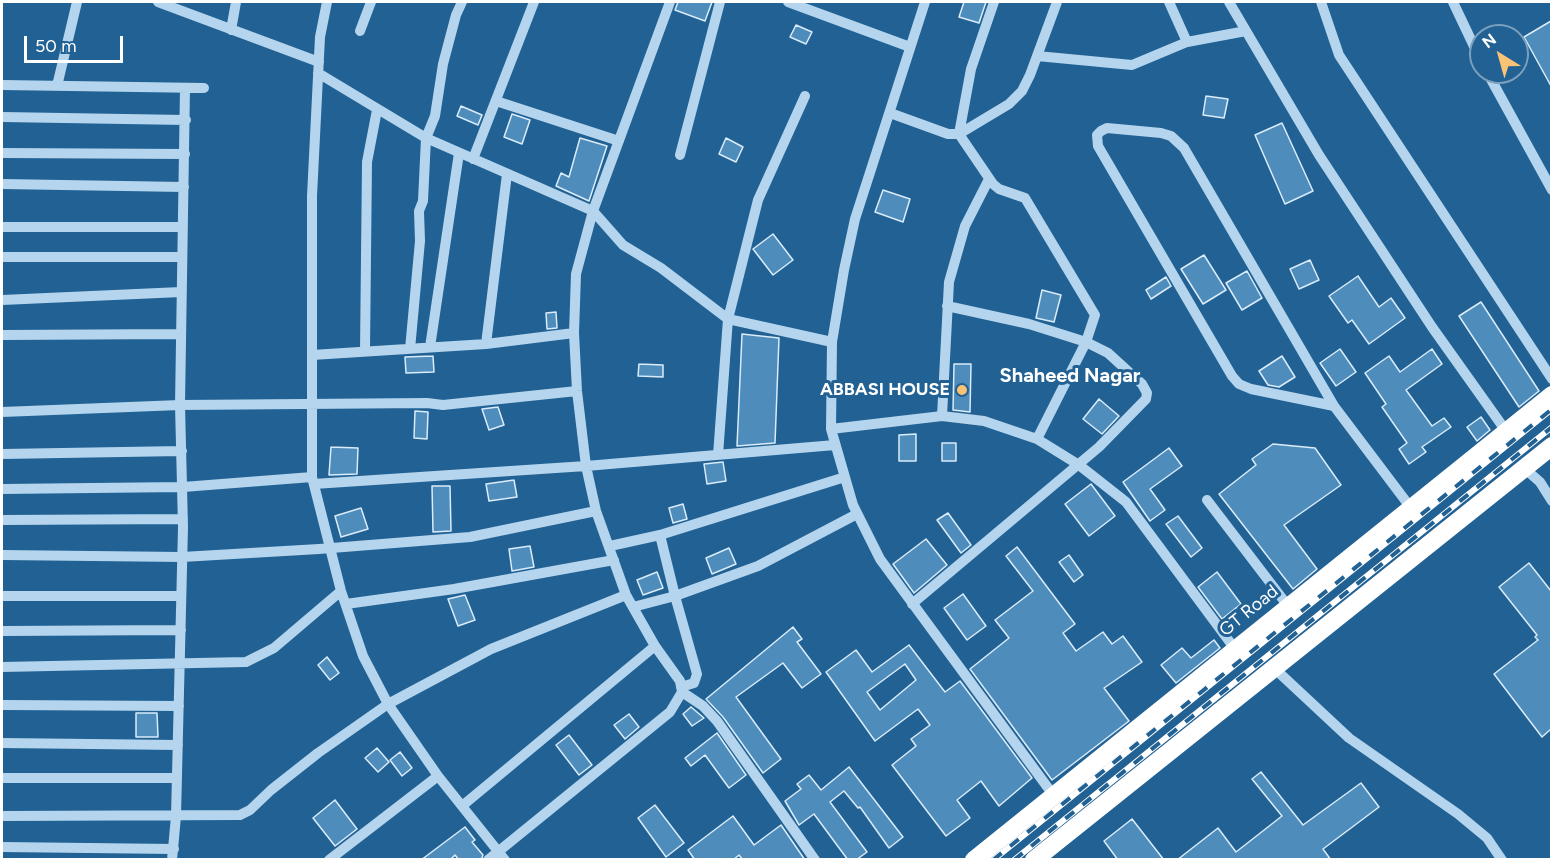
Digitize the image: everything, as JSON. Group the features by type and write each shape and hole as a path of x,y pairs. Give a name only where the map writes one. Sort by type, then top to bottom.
{"highway":[{"name":"GT Road","path":"974,860 1551,395"},
{"path":"1034,860 1551,446"}],"street":[{"path":"57,86 77,2"},
{"path":"158,2 318,67 377,110 426,138 593,211 632,252 661,268 728,319 832,342"},
{"path":"231,30 236,2"},
{"path":"327,2 320,38 312,196 313,481 340,591 363,656 388,704 438,776 501,855"},
{"path":"360,31 371,2"},
{"path":"410,349 420,241 426,138 435,116 443,64 456,15 462,2"},
{"path":"473,159 534,2"},
{"path":"670,2 593,211 576,274 574,333 577,391 586,466 596,511 626,595 655,646 680,681 682,690 703,706 717,721 815,860"},
{"path":"680,155 720,2"},
{"path":"788,2 910,47"},
{"path":"925,2 855,219 832,342 831,429 857,514 880,559 1054,796"},
{"path":"994,2 971,69 959,134 989,179 999,189 1025,198 1095,315 1086,342 1037,439"},
{"path":"890,113 948,134 959,134 1009,104 1022,91 1057,2"},
{"path":"1169,2 1187,42"},
{"path":"1229,2 1319,155 1432,327 1506,431"},
{"path":"1320,2 1339,55 1551,379"},
{"path":"1453,2 1469,36"},
{"path":"1037,57 1132,65 1187,42 1246,31"},
{"path":"1494,84 1551,190"},
{"path":"2,85 204,88"},
{"path":"2,847 173,854 176,816 183,519 180,405 185,88"},
{"path":"718,455 728,319 758,200 805,96"},
{"path":"496,101 619,141"},
{"path":"365,351 367,162 377,110"},
{"path":"2,117 186,120"},
{"path":"1334,406 1251,389 1239,384 1098,146 1097,135 1101,131 1107,128 1171,136 1184,148 1334,406 1411,508"},
{"path":"2,153 185,154"},
{"path":"430,347 459,153"},
{"path":"486,344 507,174"},
{"path":"942,416 949,282 965,226 989,179"},
{"path":"2,184 184,187"},
{"path":"2,227 182,227"},
{"path":"2,257 182,257"},
{"path":"2,300 181,292"},
{"path":"912,604 1079,465 1146,399 1147,393 1142,384 1108,352 1086,342 1029,324 947,306"},
{"path":"312,355 486,344 574,333"},
{"path":"2,335 181,334"},
{"path":"2,412 180,405 427,403 443,405 577,391"},
{"path":"831,429 942,416 984,422 1037,439 1079,465 1114,490 1126,502 1235,649"},
{"path":"2,489 183,487 313,481 586,466 835,445"},
{"path":"2,454 182,451"},
{"path":"1524,468 1540,482 1551,501"},
{"path":"610,546 660,535 845,477"},
{"path":"1207,500 1288,606"},
{"path":"2,555 182,557 330,548 470,537 596,511"},
{"path":"633,607 675,596 758,566 857,514"},
{"path":"2,520 183,519"},
{"path":"488,860 501,855 670,712 682,690 694,683 697,674 660,535"},
{"path":"346,604 454,589 614,560"},
{"path":"2,667 246,662 261,656 340,591"},
{"path":"2,816 240,815 250,810 271,790 318,753 388,704 491,649 626,595"},
{"path":"2,596 181,596"},
{"path":"2,631 181,630"},
{"path":"462,806 655,646"},
{"path":"1274,668 1348,738 1458,814 1487,838 1502,860"},
{"path":"2,705 179,706"},
{"path":"2,743 178,745"},
{"path":"329,860 438,776"},
{"path":"2,778 177,778"}],"building":[{"path":"678,2 712,2 705,21 675,10"},
{"path":"964,2 986,2 979,23 959,17"},
{"path":"1551,21 1551,86 1529,46 1529,34"},
{"path":"796,25 812,32 806,44 790,37"},
{"path":"1206,96 1228,99 1224,118 1203,115"},
{"path":"461,106 482,115 478,125 457,116"},
{"path":"512,114 530,120 522,144 504,137"},
{"path":"1282,123 1313,191 1285,204 1255,135"},
{"path":"580,138 607,146 589,201 556,186 561,173 569,177"},
{"path":"726,138 743,147 736,162 719,154"},
{"path":"883,190 910,199 903,222 875,212"},
{"path":"773,234 793,260 773,275 753,249"},
{"path":"1204,255 1226,290 1203,304 1181,269"},
{"path":"1310,260 1319,280 1299,289 1290,269"},
{"path":"1247,271 1262,298 1242,310 1226,283"},
{"path":"1358,276 1379,307 1391,298 1405,318 1369,344 1352,320 1348,323 1329,296"},
{"path":"1166,277 1171,286 1151,299 1146,290"},
{"path":"1042,290 1061,295 1054,322 1036,318"},
{"path":"1481,302 1539,391 1519,407 1459,316"},
{"path":"556,312 557,328 547,329 546,313"},
{"path":"742,334 779,338 775,443 737,446"},
{"path":"1340,349 1356,372 1336,386 1320,363"},
{"path":"1432,349 1442,364 1406,390 1432,426 1444,418 1451,427 1422,447 1426,452 1409,464 1399,449 1407,443 1382,407 1386,404 1365,373 1389,356 1400,372"},
{"path":"433,356 434,372 406,373 405,357"},
{"path":"1282,356 1295,377 1279,387 1268,385 1259,371"},
{"path":"639,364 663,365 663,377 638,376"},
{"name":"ABBASI HOUSE","path":"954,364 971,364 970,412 953,410"},
{"path":"1099,399 1119,416 1102,434 1083,419"},
{"path":"498,407 504,425 489,430 482,409"},
{"path":"415,411 428,412 427,439 414,438"},
{"path":"1481,417 1490,430 1477,441 1467,427"},
{"path":"916,434 916,461 899,461 899,435"},
{"path":"942,443 956,443 956,461 942,461"},
{"path":"1273,444 1315,448 1341,485 1284,525 1317,569 1293,589 1219,494 1256,465 1252,459"},
{"path":"331,447 358,448 357,474 329,475"},
{"path":"1169,448 1182,466 1150,489 1165,510 1150,521 1123,482"},
{"path":"723,462 726,481 707,484 704,464"},
{"path":"514,480 517,497 489,501 486,484"},
{"path":"1091,484 1115,516 1089,536 1065,504"},
{"path":"432,486 450,486 451,531 433,532"},
{"path":"683,504 687,519 673,523 669,508"},
{"path":"361,508 368,529 341,537 335,516"},
{"path":"948,513 971,545 961,553 937,520"},
{"path":"1178,516 1202,548 1191,557 1166,524"},
{"path":"926,539 947,565 914,593 893,564"},
{"path":"530,546 534,567 512,571 509,549"},
{"path":"1017,547 1075,624 1063,633 1076,651 1103,632 1112,644 1123,636 1142,662 1104,688 1129,721 1052,780 970,669 1009,638 995,620 1033,591 1006,556"},
{"path":"729,548 736,564 712,574 706,558"},
{"path":"1069,555 1083,575 1074,582 1059,562"},
{"path":"1529,563 1551,591 1551,729 1542,737 1494,674 1538,640 1535,637 1537,635 1499,587"},
{"path":"657,572 663,588 643,595 637,580"},
{"path":"1217,572 1241,604 1222,619 1198,587"},
{"path":"963,594 986,626 967,640 944,608"},
{"path":"465,595 475,620 458,626 448,599"},
{"path":"793,627 802,639 797,642 821,674 802,688 783,663 736,697 781,759 763,773 723,717 706,699"},
{"path":"1214,640 1220,648 1176,683 1161,665 1182,648 1191,658"},
{"path":"909,645 945,692 960,681 1032,778 999,806 981,781 957,800 970,818 946,836 892,765 916,746 911,739 930,725 918,709 875,741 826,672 856,650 872,672","holes":["905,664 916,680 880,710 867,692"]},
{"path":"327,657 339,673 330,680 318,665"},
{"path":"691,707 704,718 692,726 683,714"},
{"path":"136,713 157,713 158,737 136,737"},
{"path":"629,714 639,727 625,739 614,725"},
{"path":"717,733 746,775 729,788 705,755 691,766 685,758"},
{"path":"569,735 592,765 579,775 556,745"},
{"path":"377,748 389,762 378,772 365,758"},
{"path":"400,752 412,768 402,776 390,760"},
{"path":"849,767 903,837 889,848 860,807 858,808 844,791 830,802 867,852 856,860 848,860 814,814 799,825 785,801 801,789 797,784 809,775 821,790"},
{"path":"1261,772 1303,825 1361,783 1379,807 1323,849 1331,860 1177,860 1218,828 1236,852 1282,816 1252,779"},
{"path":"335,800 357,829 335,846 313,818"},
{"path":"655,805 684,843 666,857 638,818"},
{"path":"733,816 754,845 781,825 805,860 743,860 739,855 733,860 695,860 688,850"},
{"path":"1132,819 1164,860 1118,860 1104,841"},
{"path":"465,827 475,840 472,842 483,855 481,860 459,860 455,855 450,860 421,860"}],"railway":[{"path":"993,860 1552,409"},
{"path":"1014,860 1552,427"}],"place":[{"name":"ABBASI HOUSE","path":"962,390"}],"district":[{"name":"Shaheed Nagar","path":"1070,376"}]}
